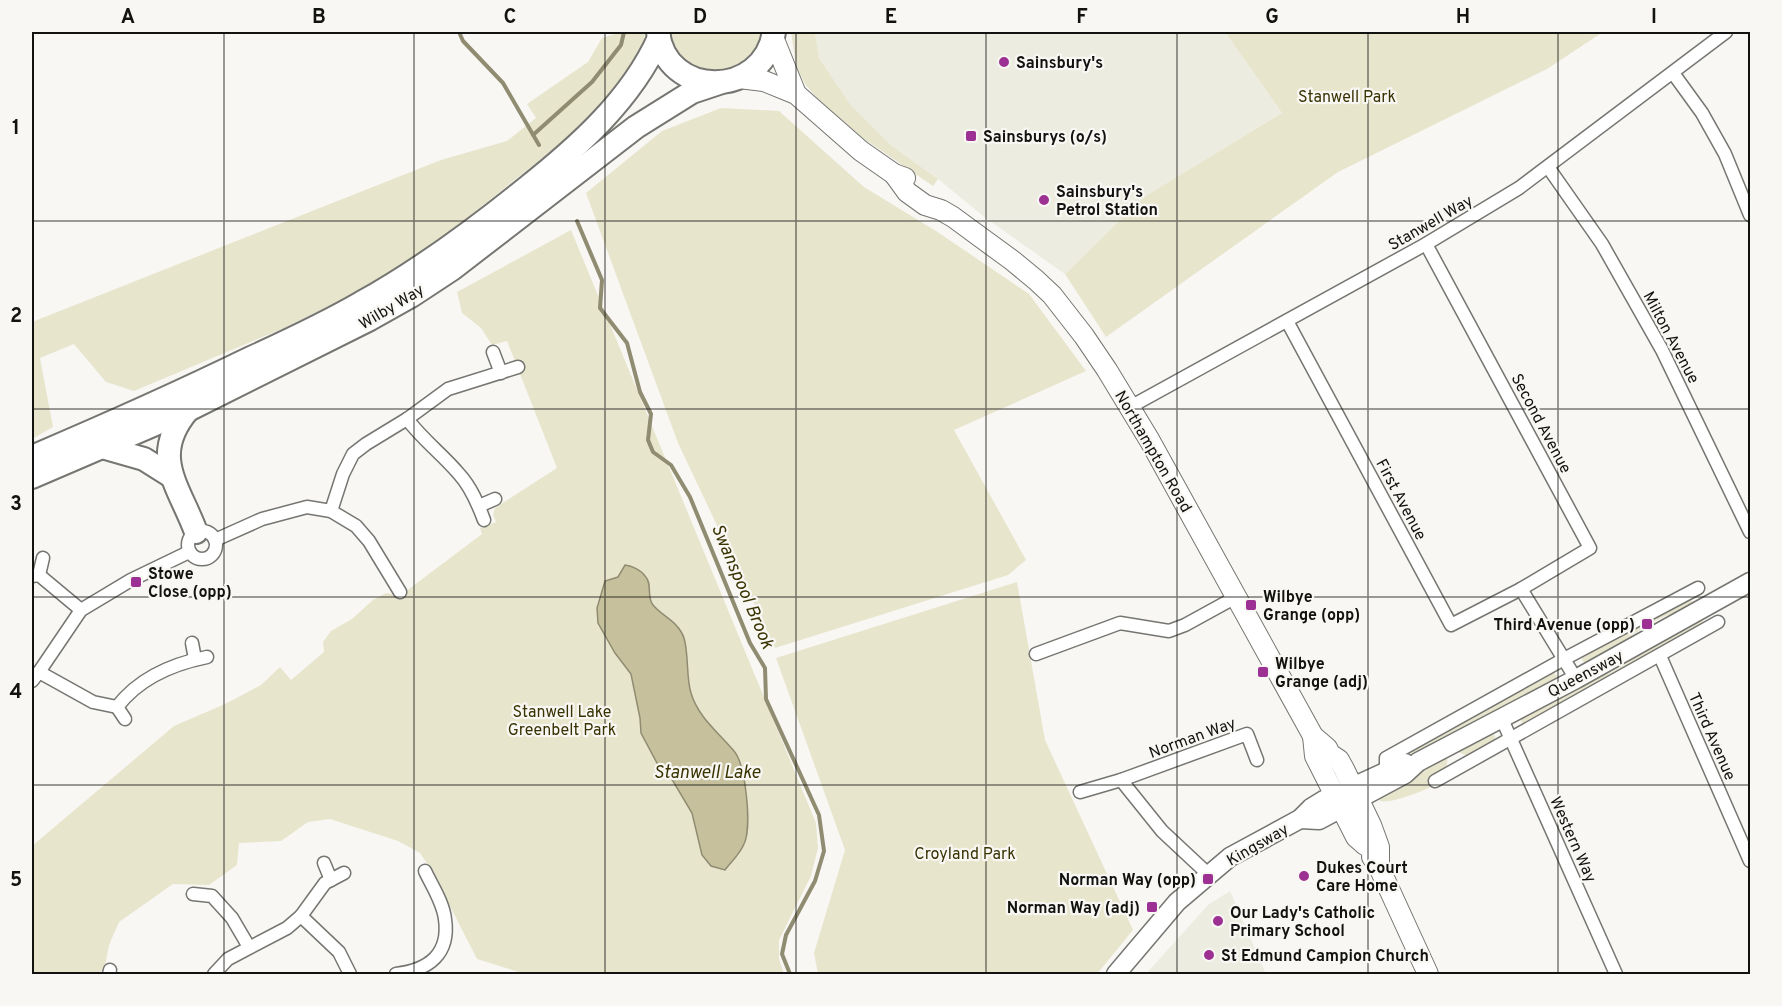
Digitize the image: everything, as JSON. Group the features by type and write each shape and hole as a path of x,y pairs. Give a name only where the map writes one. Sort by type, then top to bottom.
{"highway":[{"path":"658,35 668,59 686,74 696,80 729,80 749,73 764,57 773,34"},
{"name":"Wilby Way","path":"32,457 268,350 361,304 404,278 498,211 547,171 618,104 649,60 658,35"},
{"name":"Wilby Way","path":"32,477 188,410 344,334 411,296 460,262 636,127 692,92 729,80"},
{"path":"188,410 177,424 170,439 171,476 200,541"},
{"path":"102,447 144,459 171,476"}],"main road":[{"name":"Northampton Road","path":"773,34 796,94"},
{"name":"Northampton Road","path":"729,80 764,81 796,94 861,151 894,174 907,192 925,205 941,210 1013,261 1052,295 1084,336 1130,407 1313,736 1339,760 1356,837 1365,845 1379,867 1428,975"},
{"name":"Northampton Road","path":"1313,736 1315,756 1347,797 1379,847 1379,867"}],"street":[{"name":"Stanwell Way","path":"1130,407 1426,244 1519,188 1726,32"},
{"path":"1673,73 1702,113 1725,154 1750,215"},
{"name":"Milton Avenue","path":"1548,167 1602,244 1662,350 1750,532"},
{"name":"Second Avenue","path":"1426,244 1590,548 1521,590"},
{"name":"First Avenue","path":"1287,321 1451,625 1521,590"},
{"path":"494,352 501,373"},
{"path":"332,511 343,474 354,454 448,390 518,367"},
{"path":"407,419 420,436 459,474 471,490 484,520"},
{"path":"479,506 495,499"},
{"path":"125,719 117,707 93,702 35,676 81,610 200,541 262,519 307,507 332,511 356,526 369,541 400,592"},
{"path":"43,558 35,575 81,610"},
{"name":"Queensway","path":"1347,797 1405,774 1419,762 1576,679 1750,582"},
{"name":"Queensway","path":"1386,771 1386,758 1698,588"},
{"path":"1521,590 1576,679"},
{"path":"1036,654 1120,623 1168,631 1185,625 1236,597"},
{"path":"1435,781 1718,622"},
{"path":"117,707 128,693 153,676 181,662 201,658 192,643"},
{"name":"Third Avenue","path":"1660,656 1750,861"},
{"name":"Western Way","path":"1501,717 1616,975"},
{"name":"Norman Way","path":"1080,792 1121,780 1247,734 1257,760"},
{"name":"Queensway","path":"1347,797 1386,771 1402,764 1419,762"},
{"path":"1121,780 1162,831 1208,874"},
{"name":"Kingsway","path":"1116,975 1177,902 1230,857 1300,819 1319,820 1347,797"},
{"path":"324,863 331,880"},
{"path":"396,975 420,970 434,960 445,944 446,920 442,906 425,871"},
{"path":"214,975 228,959 274,936 301,915 325,883 344,873"},
{"path":"212,896 216,884"},
{"path":"193,894 212,896 232,918 249,947"},
{"path":"301,915 339,952 350,975"}],"shaded area":[{"path":"815,32 1225,32 1282,113 1144,197 1065,274 987,219 938,179 892,146 850,104 819,58"},
{"name":"Our Lady's Catholic Primary School","path":"1230,891 1266,974 1146,974 1208,905"}],"green space":[{"path":"616,32 645,32 642,56 605,108 438,241 358,292 284,328 134,391 106,382 74,344 40,358 53,427 32,439 32,322 441,160 507,141 536,118 527,104 588,62 602,38"},
{"path":"667,32 768,32 767,37 733,74 698,73 673,50"},
{"path":"791,32 815,32 819,58 850,104 892,146 938,179 933,186 863,138 817,98 805,84 796,66"},
{"name":"Stanwell Park","path":"1225,32 1603,32 1547,69 1338,172 1106,337 1065,274 1144,197 1282,113"},
{"path":"721,108 779,111 864,187 936,231 1029,294 1086,371 954,430 1026,560 1008,575 775,648 678,443 586,193 662,131"},
{"name":"Stanwell Lake Greenbelt Park","path":"571,230 816,823 818,848 811,876 779,940 779,959 784,974 525,974 477,959 432,871 420,853 398,841 330,819 308,822 281,841 239,843 237,865 209,885 173,884 119,922 109,945 105,967 99,973 32,974 32,846 174,726 225,704 261,685 280,667 291,680 324,652 323,642 331,631 352,619 373,600 386,593 397,598 482,534 480,528 496,522 493,515 495,508 557,468 507,341 492,345 481,328 462,313 457,292"},
{"name":"Croyland Park","path":"1017,582 1045,740 1133,930 1097,974 818,974 814,953 845,850 776,658"},
{"path":"1684,599 1692,601 1695,605 1642,628 1620,645 1590,663 1582,660 1582,655"},
{"path":"1700,616 1703,621 1699,629 1528,724 1521,722 1520,718 1582,683 1612,672 1653,643"},
{"path":"1549,673 1557,676 1556,680 1501,712 1395,761 1396,756"},
{"path":"1490,733 1495,736 1495,741 1467,756 1457,751"},
{"path":"1447,757 1444,772 1434,785 1391,801 1380,801 1378,796"}],"water":[{"name":"Stanwell Lake","path":"625,565 643,574 649,583 653,605 682,632 686,645 689,687 694,702 703,717 734,751 742,769 748,825 744,844 725,870 711,866 702,855 692,813 670,776 658,765 641,733 631,674 615,653 598,623 597,608 605,581 618,577"}],"waterway":[{"name":"Swanspool Brook","path":"459,32 463,41 503,83 539,145"},
{"path":"533,135 592,82 621,45 624,32"},
{"name":"Swanspool Brook","path":"577,221 602,280 600,308 627,343 640,392 651,414 648,440 653,452 671,465 690,497 750,643 765,668 766,699 819,815 824,851 815,881 786,935 782,954 790,974"}],"place":[{"name":"Sainsbury's","path":"1004,62"},
{"name":"Sainsburys (o/s)","path":"971,136"},
{"name":"Sainsbury's Petrol Station","path":"1044,200"},
{"name":"Stowe Close (opp)","path":"136,582"},
{"name":"Wilbye Grange (opp)","path":"1251,605"},
{"name":"Third Avenue (opp)","path":"1647,624"},
{"name":"Wilbye Grange (adj)","path":"1263,672"},
{"name":"Dukes Court Care Home","path":"1304,876"},
{"name":"Norman Way (opp)","path":"1208,879"},
{"name":"Norman Way (adj)","path":"1152,907"},
{"name":"Our Lady's Catholic Primary School","path":"1218,921"},
{"name":"St Edmund Campion Church","path":"1209,955"}]}
